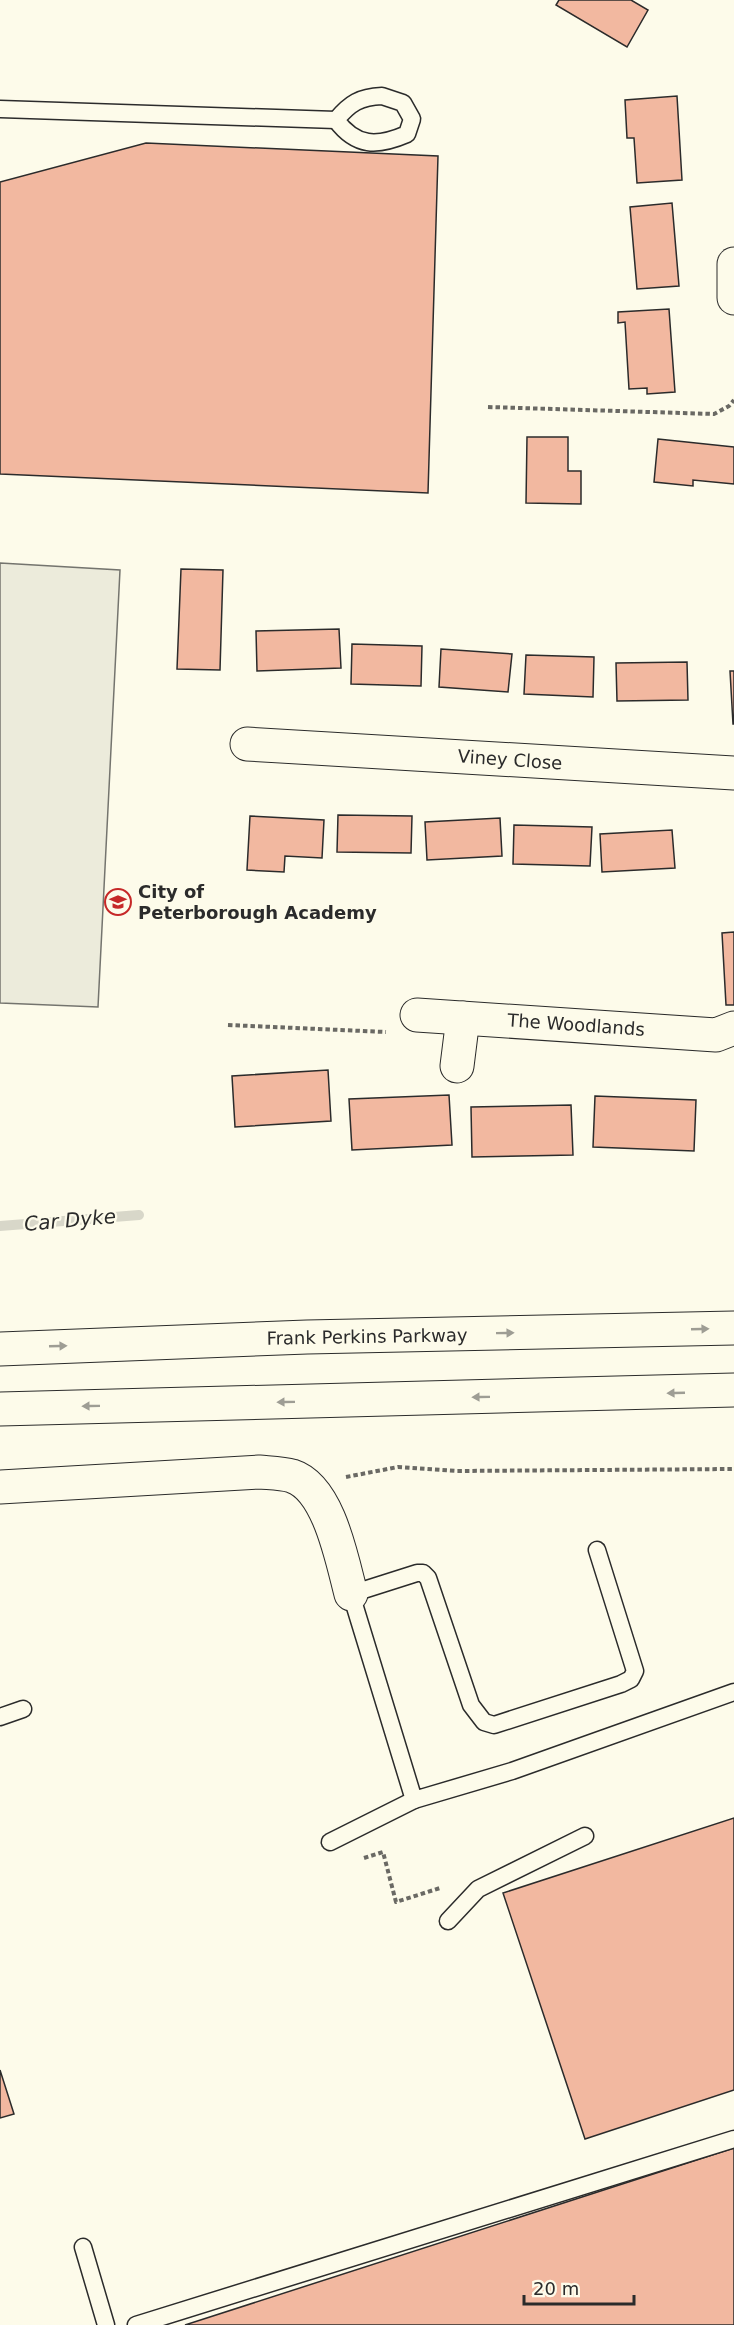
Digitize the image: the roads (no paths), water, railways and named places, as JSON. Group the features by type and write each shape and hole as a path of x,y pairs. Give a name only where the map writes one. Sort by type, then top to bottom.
{"main road":[{"path":"734,264 734,298"},
{"name":"Viney Close","path":"247,744 734,773"},
{"name":"The Woodlands","path":"417,1015 716,1035 734,1028"},
{"path":"457,1066 463,1018"},
{"name":"Frank Perkins Parkway","path":"0,1349 307,1337 734,1328"},
{"path":"0,1408 734,1390"},
{"path":"0,1487 259,1472 292,1476 319,1498 338,1545 351,1593"}],"lane":[{"path":"0,109 336,120"},
{"path":"414,1800 351,1593 423,1573 428,1578 471,1705 484,1722 494,1725 631,1679 635,1671 597,1550"},
{"path":"330,1842 414,1800 512,1771 734,1692"},
{"path":"0,1717 23,1709"},
{"path":"448,1921 478,1889 585,1836"},
{"path":"136,2325 734,2139"},
{"path":"83,2247 106,2325"}],"waterway":[{"name":"Car Dyke","path":"0,1226 139,1215"}],"place":[{"name":"City of Peterborough Academy","path":"118,902"}]}
